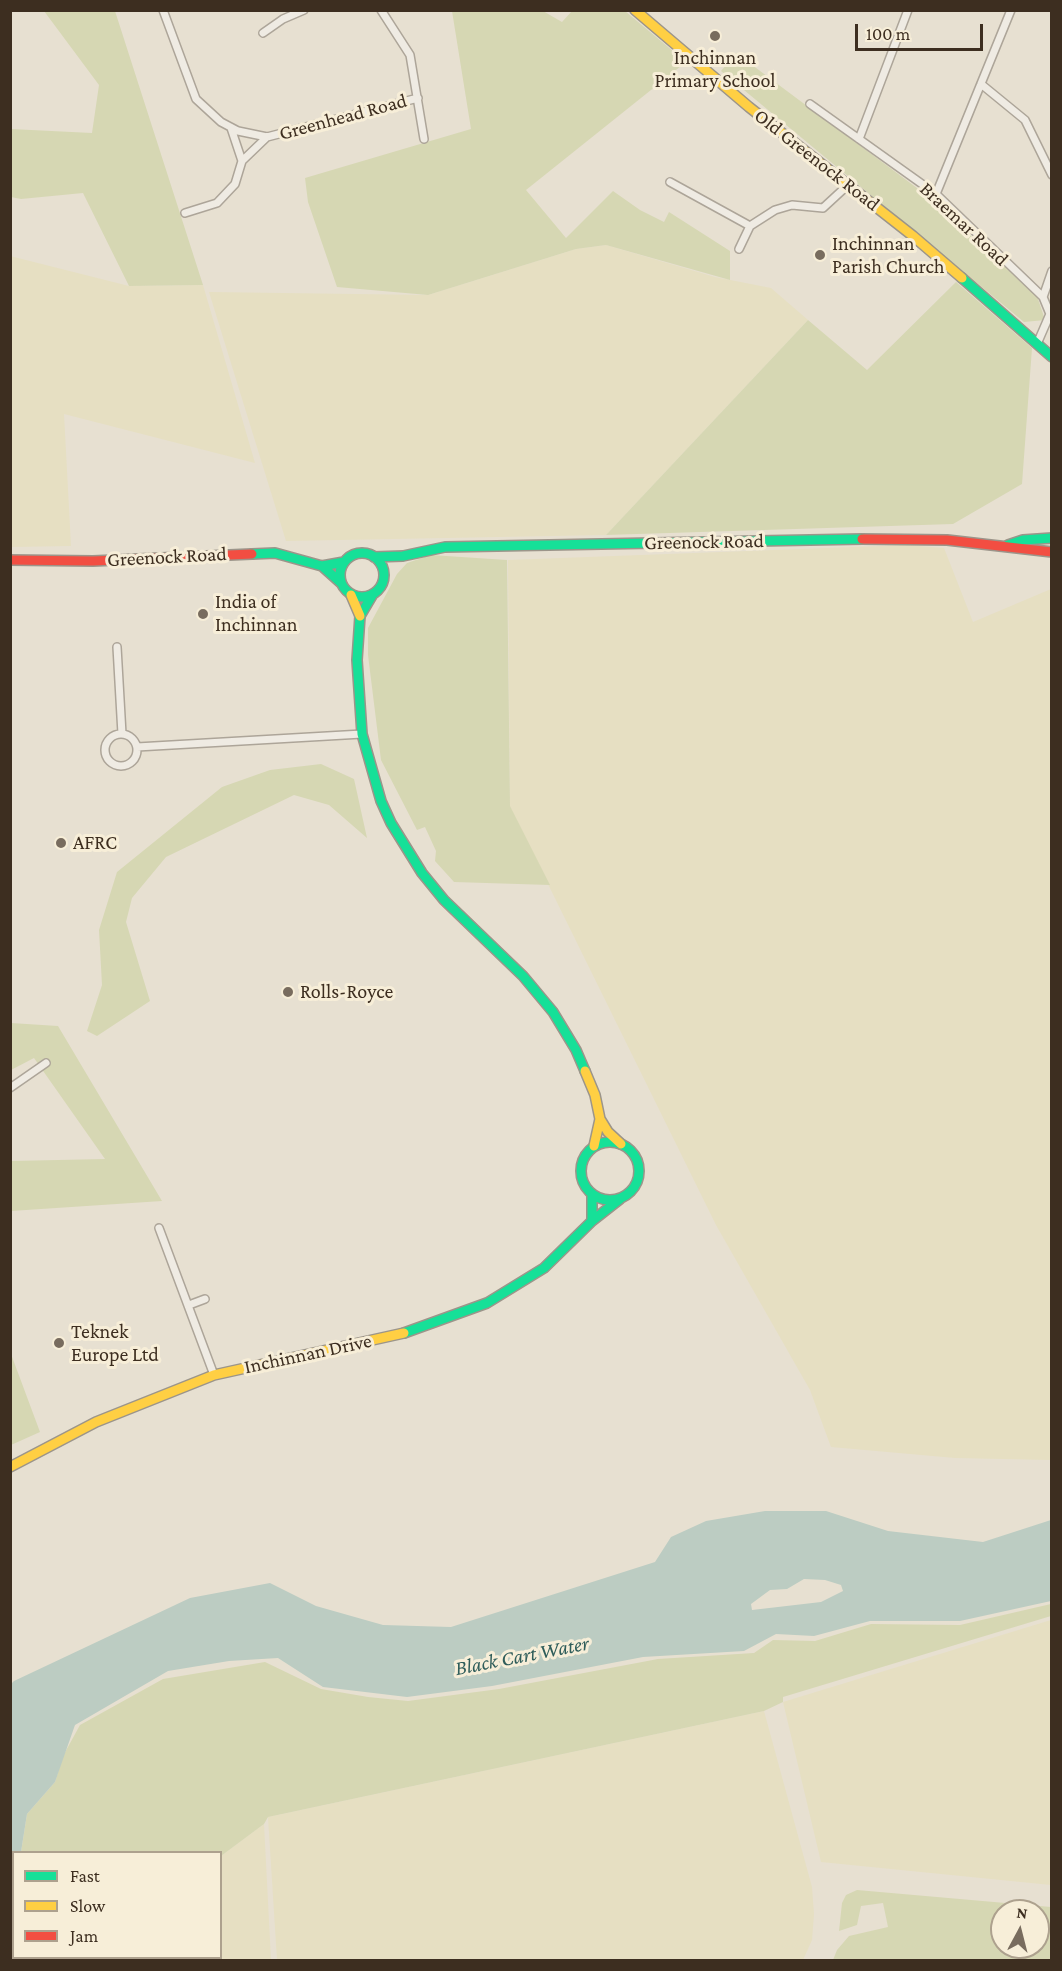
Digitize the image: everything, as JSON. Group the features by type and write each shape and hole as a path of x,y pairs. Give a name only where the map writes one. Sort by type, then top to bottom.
{"street":[{"name":"Greenhead Road","path":"163,10 196,99 207,111 231,128 267,137 418,98"},
{"path":"263,33 283,19 304,10"},
{"path":"381,10 410,55 424,139"},
{"name":"Old Greenock Road","path":"635,10 748,106 849,184 983,295 1052,357"},
{"path":"859,139 908,10"},
{"path":"936,194 1011,10"},
{"path":"981,84 1025,120 1052,176"},
{"name":"Braemar Road","path":"810,104 936,194 1043,297"},
{"path":"231,128 242,161"},
{"path":"184,213 205,209 228,195 235,184 242,161 267,137"},
{"path":"670,182 750,226"},
{"path":"739,249 750,226 783,206 823,208 849,184"},
{"path":"1037,344 1050,314 1043,297 1052,271"},
{"name":"Greenock Road","path":"374,557 403,556 445,547 468,546 880,538 1005,546 1052,552"},
{"name":"Greenock Road","path":"1005,546 1023,540 1052,538"},
{"name":"Greenock Road","path":"10,560 93,561 275,553 322,566 344,562"},
{"path":"360,616 351,595 341,583 340,570 344,562 358,554 374,557 382,567 384,575 382,584 360,616 357,660 362,734 381,801 409,854 444,900 523,976 553,1012 576,1050 595,1095 600,1119 608,1132 636,1157 639,1177 629,1194 620,1199 600,1199 592,1194 583,1182 581,1172 586,1153 594,1146 612,1141 621,1144"},
{"path":"384,575 403,556"},
{"name":"Greenock Road","path":"322,566 341,583"},
{"path":"351,595 362,597 373,594"},
{"path":"117,647 122,734"},
{"path":"122,734 132,737 137,747 132,761 123,765 113,763 106,755 106,745 112,736 122,734"},
{"path":"137,747 362,734"},
{"path":"10,1088 46,1063"},
{"path":"594,1146 600,1119"},
{"path":"592,1194 592,1221"},
{"name":"Inchinnan Drive","path":"10,1467 96,1422 214,1375 394,1336 457,1316 505,1294 537,1273 592,1221 620,1199"},
{"path":"159,1228 214,1375"},
{"path":"189,1305 205,1299"}],"shaded area":[{"path":"606,245 715,277 771,288 808,320 606,535 286,541 209,292 428,295 576,249"},
{"path":"10,256 129,286 203,285 255,463 64,414 71,546 11,547"},
{"path":"907,545 944,548 973,622 1051,589 1051,1460 955,1458 831,1447 810,1390 716,1225 510,807 508,560"},
{"path":"1051,1620 1051,1885 821,1862 783,1702"},
{"path":"764,1711 812,1887 814,1914 812,1940 803,1960 277,1960 268,1817"},
{"path":"264,1824 271,1960 77,1960 222,1959 222,1855"}],"green space":[{"path":"44,11 115,11 203,285 129,286 83,193 21,199 11,197 11,129 92,133 99,85"},
{"path":"452,11 543,11 562,22 572,11 625,11 686,62 526,190 566,238 613,191 640,210 664,222 669,212 730,251 730,280 606,245 576,249 428,295 337,287 308,202 305,178 471,129"},
{"path":"736,53 929,197 1037,296 1045,320 1024,322 721,71"},
{"path":"956,282 1032,348 1022,484 953,524 606,535 808,320 867,370"},
{"path":"431,555 507,560 510,806 550,885 454,882 435,861 436,851 425,827 417,830 381,760 368,655 368,628 397,574 407,563"},
{"path":"321,764 354,779 367,838 329,805 294,795 166,857 132,898 126,922 150,1001 97,1036 87,1031 102,985 99,930 117,872 222,787 270,770"},
{"path":"11,1023 58,1026 162,1201 11,1211 11,1161 105,1159 34,1058 11,1070"},
{"path":"11,1354 40,1432 10,1445"},
{"path":"1051,1604 1051,1616 783,1697 783,1702 764,1711 268,1817 264,1824 222,1855 222,1851 21,1851 27,1814 55,1782 63,1756 80,1725 163,1679 265,1662 321,1689 408,1701 499,1689 658,1659 754,1653 773,1640 815,1641 871,1624 960,1625"},
{"path":"857,1890 990,1902 990,1959 1050,1959 1051,1907 1051,1960 833,1960 837,1950 849,1936 888,1927 883,1903 861,1906 857,1925 839,1931 842,1903 846,1895"},
{"path":"12,1894 12,1959 79,1959 11,1960 10,1898"}],"water":[{"name":"Black Cart Water","path":"765,1511 826,1511 888,1531 983,1542 1051,1520 1051,1601 960,1621 870,1621 814,1636 776,1634 744,1651 643,1657 492,1686 407,1697 323,1687 278,1658 229,1661 168,1671 75,1725 55,1782 27,1814 21,1851 12,1851 11,1897 10,1685 14,1681 190,1598 270,1583 316,1606 383,1625 451,1627 655,1562 671,1537 706,1521","holes":["804,1579 825,1580 841,1585 843,1591 821,1602 752,1610 751,1604 770,1590 787,1589"]}],"traffic: fast":[{"path":"962,278 1052,357"},
{"path":"1008,545 1023,540 1052,538"},
{"path":"374,557 403,556 445,547 862,539"},
{"path":"252,554 275,553 322,566 344,562"},
{"path":"362,553 378,559 384,575 378,591 362,597 346,591 340,575 346,559 362,553"},
{"path":"322,566 341,583"},
{"path":"373,594 360,616 357,660 362,734 381,801 391,823 422,873 444,900 523,976 553,1012 576,1050 585,1071"},
{"path":"604,1142 616,1142 631,1150 639,1165 639,1171 639,1177 631,1192 616,1200 604,1200 589,1192 581,1177 581,1165 589,1150 604,1142"},
{"path":"592,1194 592,1221"},
{"path":"404,1333 487,1303 544,1268 592,1221 620,1199"}],"traffic: slow":[{"path":"635,10 749,107 913,236 962,278"},
{"path":"351,595 360,616"},
{"path":"585,1071 595,1095 600,1119 608,1132 621,1144"},
{"path":"594,1146 600,1119"},
{"path":"10,1467 96,1422 214,1375 404,1333"}],"traffic: jam":[{"path":"862,539 947,540 1052,552"},
{"path":"10,560 93,561 252,554"}],"place":[{"name":"Inchinnan Primary School","path":"715,36"},
{"name":"Inchinnan Parish Church","path":"820,255"},
{"name":"India of Inchinnan","path":"203,614"},
{"name":"AFRC","path":"61,843"},
{"name":"Rolls-Royce","path":"288,992"},
{"name":"Teknek Europe Ltd","path":"59,1343"}]}
